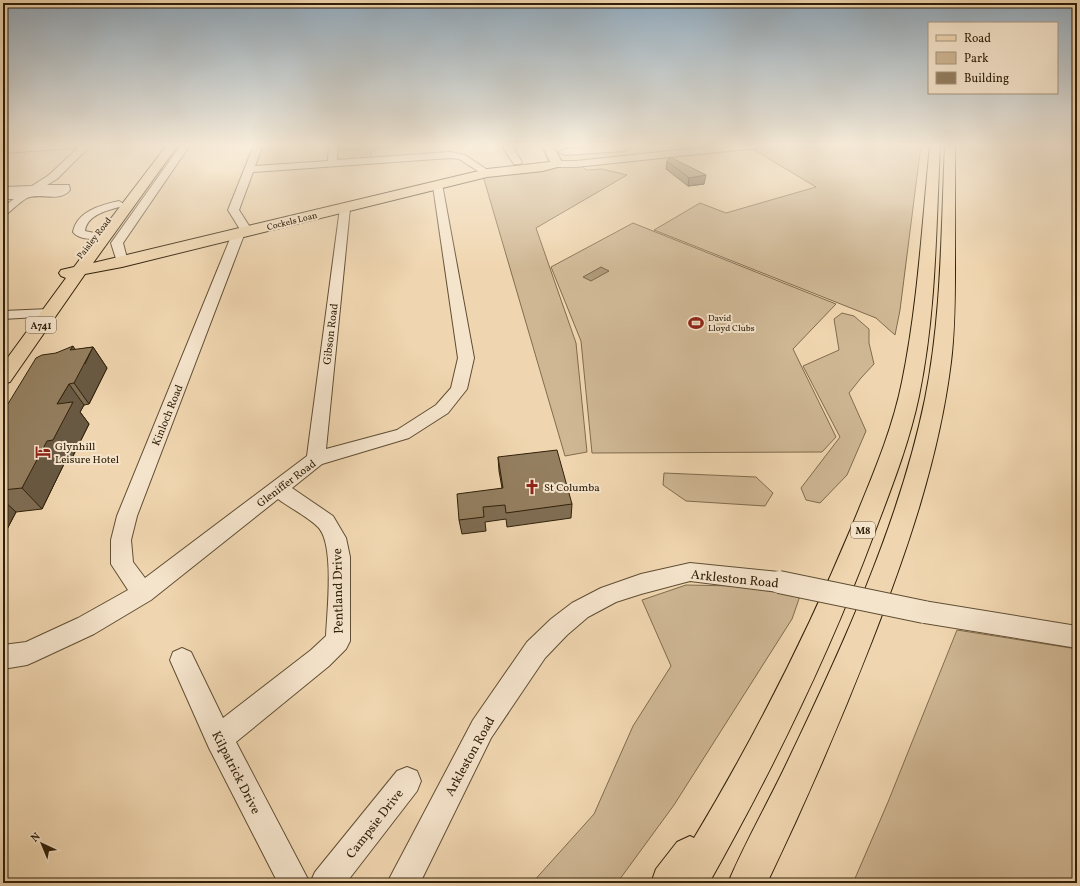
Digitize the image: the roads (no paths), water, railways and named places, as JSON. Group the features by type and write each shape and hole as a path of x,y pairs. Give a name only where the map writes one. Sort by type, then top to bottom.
{"main road":[{"name":"Paisley Road","path":"73,272 95,236 133,186"},
{"name":"Paisley Road","path":"73,272 141,186"},
{"name":"Cockels Loan","path":"73,272 122,262 437,186"},
{"name":"M8","path":"688,883 751,771 832,608 889,464 912,383 924,292 932,186"},
{"path":"747,883 814,744 850,660 901,526 924,449 944,351 948,281 949,186"},
{"name":"A741","path":"3,378 43,313 73,272"},
{"name":"A741","path":"3,357 43,313"},
{"path":"670,883 751,771"}],"street":[{"path":"3,212 38,186"},
{"name":"Paisley Road","path":"122,262 117,243 157,186"},
{"path":"242,233 239,217 233,210 243,186"},
{"name":"Gleniffer Road","path":"3,657 27,653 86,626 143,593 316,459 403,434 442,410 459,389 466,358 438,186"},
{"path":"3,190 29,192"},
{"path":"3,196 29,192"},
{"path":"95,236 82,234 80,232 81,224 91,215 119,204"},
{"name":"Gibson Road","path":"316,459 345,208"},
{"name":"Kinloch Road","path":"143,593 122,564 120,540 127,516 242,233"},
{"path":"3,314 43,313"},
{"name":"Pentland Drive","path":"219,738 320,658 338,641 339,557 336,538 326,522 278,489"},
{"name":"Arkleston Road","path":"403,883 482,729 536,650 559,627 580,610 609,595 641,584 690,572 779,582 924,612 1077,637"},
{"name":"Kilpatrick Drive","path":"182,660 219,738 295,883"},
{"name":"Campsie Drive","path":"326,883 407,781"}],"place":[{"name":"David Lloyd Clubs","path":"696,323"},
{"name":"Glynhill Leisure Hotel","path":"43,452"},
{"name":"St Columba","path":"532,487"}]}
